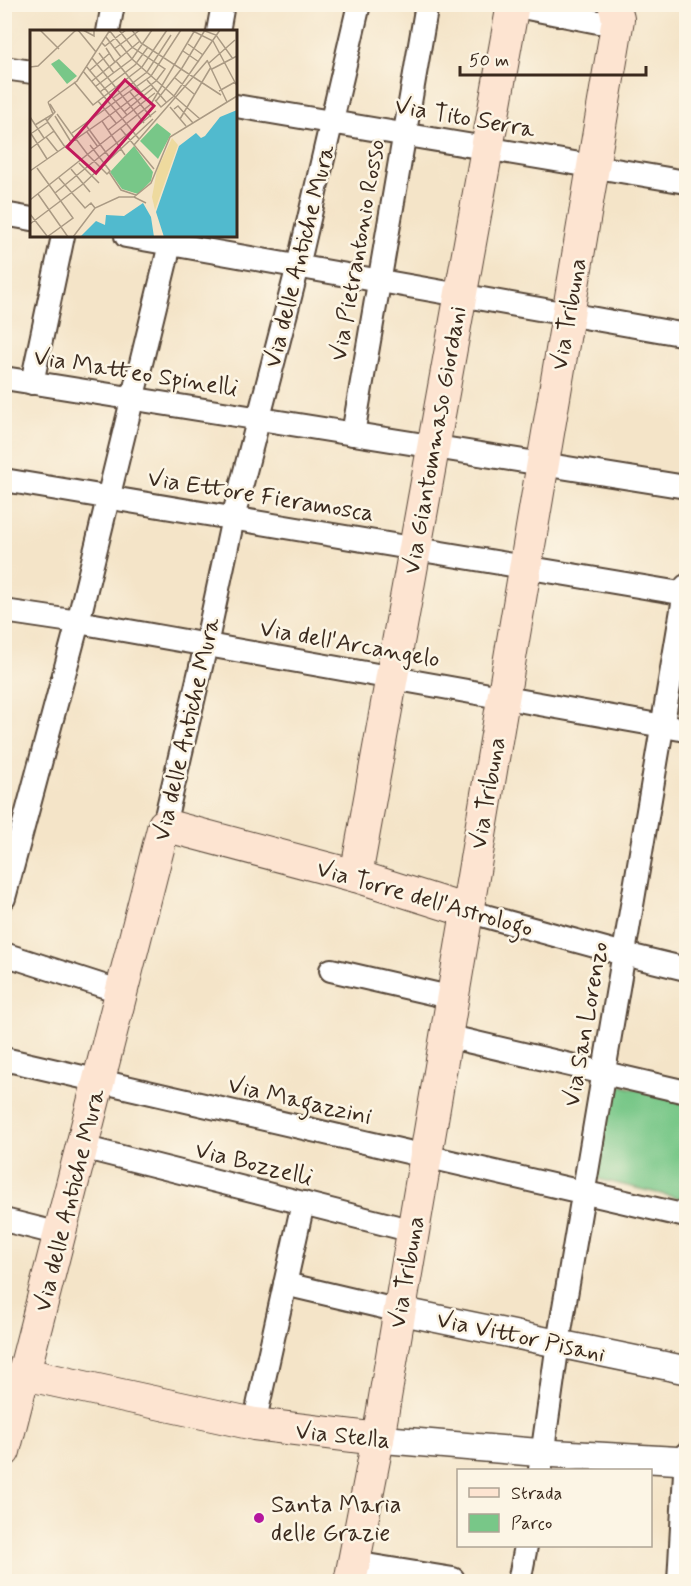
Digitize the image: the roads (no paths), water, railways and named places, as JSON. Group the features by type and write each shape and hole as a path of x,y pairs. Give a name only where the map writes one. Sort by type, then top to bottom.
{"main road":[{"name":"Via Giantommaso Giordani","path":"356,876 511,5"},
{"name":"Via Tribuna","path":"352,1572 400,1311 618,19 606,13"},
{"name":"Via Torre dell'Astrologo","path":"164,825 356,876 467,911"},
{"name":"Via delle Antiche Mura","path":"4,1450 14,1372 60,1234 164,825"},
{"name":"Via Stella","path":"14,1372 254,1424 378,1439"}],"street":[{"path":"108,30 113,4"},
{"path":"218,30 223,4"},
{"name":"Via delle Antiche Mura","path":"164,825 233,518 298,266 359,4"},
{"name":"Via Pietrantonio Rosso","path":"352,434 427,4"},
{"path":"511,5 606,13"},
{"path":"4,68 30,72"},
{"name":"Via Tito Serra","path":"237,106 687,182"},
{"path":"4,214 30,219"},
{"path":"32,383 63,237"},
{"path":"138,237 172,240 298,266 687,335"},
{"path":"4,898 78,622 172,240"},
{"name":"Via Matteo Spinelli","path":"4,378 687,487"},
{"name":"Via Ettore Fieramosca","path":"4,480 525,567 686,591"},
{"name":"Via San Lorenzo","path":"542,1462 558,1343 686,591"},
{"name":"Via dell'Arcangelo","path":"4,611 78,622 687,730"},
{"name":"Via Torre dell'Astrologo","path":"467,911 687,969"},
{"path":"4,954 122,992"},
{"path":"331,970 453,998"},
{"path":"446,1036 687,1092"},
{"name":"Via Magazzini","path":"4,1059 687,1216"},
{"name":"Via Bozzelli","path":"82,1147 413,1231"},
{"path":"254,1424 303,1203"},
{"path":"4,1220 60,1234"},
{"name":"Via Vittor Pisani","path":"285,1284 400,1311 687,1370"},
{"name":"Via Stella","path":"378,1439 542,1462 686,1461"},
{"path":"679,1581 687,1454"},
{"path":"519,1581 526,1547"},
{"path":"352,1572 453,1579"}],"place":[{"name":"Santa Maria delle Grazie","path":"259,1518"}]}
